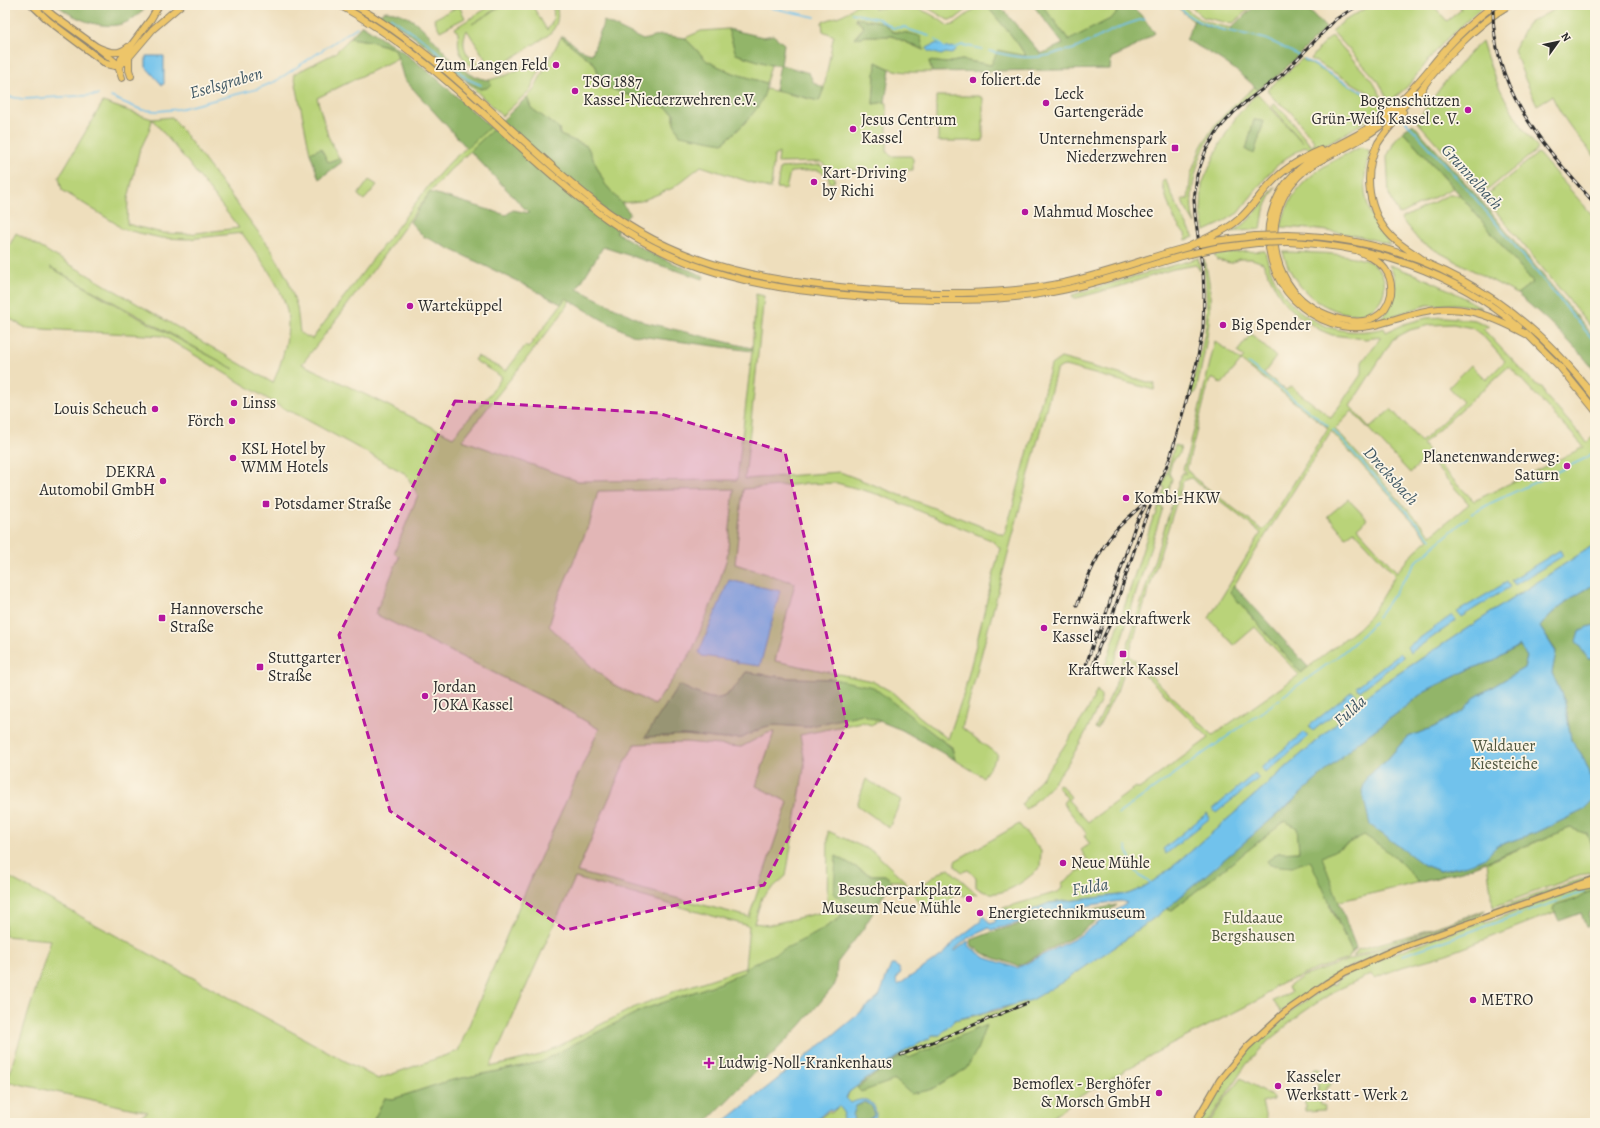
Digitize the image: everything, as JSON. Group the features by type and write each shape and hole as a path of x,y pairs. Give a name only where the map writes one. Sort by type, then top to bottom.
{"highway":[{"path":"122,78 119,65 121,59 151,19 159,5"},
{"path":"106,64 119,65 125,62 153,29 181,5"},
{"path":"339,5 374,25 420,59 575,194 623,231 661,251 697,267 718,274 766,285 820,292 954,301 998,299 1037,295 1074,288 1190,254 1216,248 1287,239 1319,237 1352,242 1390,251 1432,266 1457,277 1487,294 1516,316 1547,343 1595,398"},
{"path":"1494,5 1447,47 1403,106 1390,118 1368,128 1307,162 1294,174 1282,189 1274,206 1269,226 1268,240 1271,259 1283,286 1295,301 1318,318 1356,328 1371,326 1424,311 1454,309 1466,310 1488,316 1528,335"},
{"path":"1354,249 1375,260 1384,268 1388,274 1392,288 1387,303 1380,313 1371,318 1360,321 1345,321 1327,316 1311,307 1296,294 1283,275 1276,257 1274,239 1276,217 1287,191 1304,172 1323,159 1367,136 1390,118 1423,88 1453,52 1499,11 1509,5"},
{"path":"355,6 383,23 428,57 571,182 618,218 650,238 677,251 719,267 767,278 900,292 970,294 1018,291 1086,278 1214,238 1238,221 1272,182 1288,168 1306,157 1343,142"},
{"path":"97,47 116,53 122,51 132,43"},
{"path":"129,58 129,70 131,76"},
{"path":"1390,118 1371,161 1369,180 1371,198 1379,218 1387,232 1400,244 1432,266"},
{"path":"1214,238 1255,236 1354,249 1390,258 1432,273 1459,286 1492,307 1528,335 1560,367 1595,410"}],"main road":[{"path":"32,5 49,21 106,64"},
{"path":"41,5 119,65"},
{"path":"1195,1123 1220,1080 1238,1056 1284,1013 1345,972 1394,950 1560,892 1595,878"},
{"path":"1560,892 1595,884"}],"highlighted area":[{"path":"455,401 658,413 785,452 847,725 764,885 566,930 390,811 339,635"}],"green space":[{"path":"57,5 149,5 127,22 109,26 100,25 81,19"},
{"path":"492,5 502,5 472,24 504,5 532,5 547,30 553,18 552,5 556,5 558,14 557,22 553,30 547,36 500,66 487,69 475,67 465,61 458,46 458,36 455,28","holes":["467,30 489,65 476,62 467,54 464,43"]},
{"path":"855,5 875,5 875,9 895,6 893,5 909,6 936,17 948,26 953,25 980,5 986,5 1016,41 1026,56 991,65 962,60 946,63 929,61 932,72 909,72 890,69 876,62 873,104 887,103 887,152 891,156 911,156 913,159 913,170 831,170 821,162 778,163 779,153 774,156 771,189 701,166 673,188 641,201 621,203 605,184 587,146 560,135 559,128 531,108 527,97 533,91 561,37 595,64 602,85 628,95 657,102 674,113 674,123 723,143 754,112 766,89 819,101 824,88 834,36 823,31 822,22 845,14","holes":["855,19 882,22 893,32 909,33 923,50 892,36 866,36 854,38 864,27"]},
{"path":"923,5 966,5 969,8 955,19 948,20"},
{"path":"986,5 999,5 1041,54 1063,44 1033,5 1042,5 1069,40 1112,18 1120,8 1117,5 1129,5 1140,14 1155,33 1129,50 1111,58 1110,69 932,72 929,61 946,63 962,60 991,65 998,50 1026,56 1016,41"},
{"path":"1042,5 1117,5 1120,8 1113,18 1069,40"},
{"path":"1175,5 1182,5 1193,15 1205,21 1232,28 1231,31 1206,26 1194,20 1193,21"},
{"path":"1189,5 1250,5 1251,7 1232,24 1203,17"},
{"path":"1256,5 1304,5 1326,28 1281,73 1258,90 1242,75 1224,62 1186,40 1194,20 1206,26 1231,31 1232,27"},
{"path":"1371,5 1433,5 1447,21 1461,10 1460,5 1484,5 1441,45 1407,87 1389,102 1379,82 1332,31 1344,21"},
{"path":"1563,5 1595,5 1595,157 1566,121 1552,96 1537,105 1514,50 1527,24"},
{"path":"459,6 465,18 440,31 434,19"},
{"path":"386,11 402,14 415,22 461,68 474,76 489,80 491,84 487,88 480,89 465,80 426,46 379,14"},
{"path":"855,18 882,22 893,32 909,33 920,36 924,50 892,36 866,36 854,39 864,27"},
{"path":"604,21 643,40 661,35 685,38 707,61 730,72 766,83 762,100 750,116 723,143 680,135 674,123 674,113 657,102 628,95 602,85 595,64 561,37 563,36 580,49 592,54"},
{"path":"362,25 402,51 433,75 490,127 467,148 404,79 395,49 370,41 350,38"},
{"path":"728,29 736,54 771,65 766,83 730,72 707,61 685,38 701,31"},
{"path":"728,29 763,37 773,35 784,44 781,65 809,73 814,83 824,88 819,101 775,90 780,65 771,65 736,54"},
{"path":"1332,36 1373,82 1383,99 1373,95 1311,59 1321,46"},
{"path":"350,38 370,41 395,49 398,58 317,98 328,136 339,158 328,162 321,149 310,153 294,74 335,53"},
{"name":"Bogenschützen Grün-Weiß Kassel e. V.","path":"1482,41 1498,85 1512,111 1538,149 1485,192 1475,187 1417,121 1447,79"},
{"path":"1302,59 1386,106 1350,131 1331,141 1311,151 1306,146 1286,158 1271,171 1238,213 1205,231 1201,213 1202,184 1220,144 1236,117 1257,93 1303,143 1272,107 1272,105 1274,104 1285,113 1310,145 1314,145 1314,141 1290,111 1275,100 1267,90","holes":["1254,120 1264,121 1254,153 1246,150"]},
{"path":"876,62 890,69 885,102 873,104"},
{"path":"529,64 540,65 541,67 530,90 502,116 465,80 480,89 491,84 489,80 507,75"},
{"path":"1254,87 1258,90 1226,117 1216,128 1204,148 1195,174 1193,188 1192,213 1195,224 1184,206 1182,199 1188,199 1191,174 1201,147 1214,126"},
{"path":"936,96 979,96 983,98 983,141 938,141 938,128 924,128 924,124 936,124"},
{"path":"527,97 531,108 559,128 560,135 587,146 605,184 630,213 616,232 652,254 704,276 703,279 603,247 577,289 644,322 751,348 752,351 632,335 601,319 566,298 561,304 423,236 410,222 430,192 506,215 513,210 529,213 470,151"},
{"path":"103,102 152,119 172,117 271,249 288,280 297,307 300,333 312,339 430,184 451,161 490,127 493,130 450,170 430,192 343,311 302,364 453,437 491,393 502,377 474,360 477,356 506,371 525,346 528,348 566,298 570,300 561,315 462,440 578,481 737,480 752,351 756,294 764,296 745,479 840,472 1004,535 1051,365 1061,358 1155,384 1154,390 1065,366 1056,371 962,728 998,755 983,777 955,760 952,747 926,729 848,683 833,679 789,678 746,672 730,692 717,698 710,698 679,685 646,737 684,735 725,739 742,738 764,727 775,725 806,727 862,714 880,721 871,725 862,722 800,735 805,762 786,876 762,897 754,923 768,925 827,911 828,831 874,852 908,884 905,885 900,881 892,881 885,875 870,875 836,856 845,900 840,918 815,934 745,972 720,983 642,1010 542,1062 448,1081 393,1099 385,1098 372,1123 128,1123 148,1112 5,1081 5,1074 9,1075 51,940 5,936 5,875 378,1079 458,1051 535,869 599,729 551,701 375,614 399,557 394,553 418,495 406,474 281,407 163,336 26,328 5,316 5,254 16,233 273,383 287,338 287,311 275,281 242,233 188,239 161,238 122,229 115,223 62,190 59,177","holes":["152,119 239,228 188,234 162,233 127,224 128,199 139,152 150,129","50,267 234,369 130,313","837,483 880,495 991,540 1000,548 964,693 948,739 892,692 872,681 775,661 795,583 735,564 743,489","734,489 727,558 715,595 692,651 655,705 614,685 595,670 549,626 557,600 590,522 598,491","774,732 756,786 788,802 749,917 577,872 623,766 635,744 685,742 741,747 768,733","575,878 749,926 745,968 675,991 633,1008 541,1055 490,1067"]},
{"path":"1254,120 1264,121 1254,154 1246,150"},
{"path":"1413,124 1477,196 1595,338 1595,371 1558,330 1517,294 1533,282 1460,195 1403,131"},
{"path":"1403,131 1453,188 1399,215 1389,194 1387,157 1395,140"},
{"path":"1361,147 1370,151 1365,177 1365,189 1370,212 1382,234 1391,245 1364,237 1337,232 1281,227 1285,211 1292,198 1310,177 1321,168"},
{"path":"321,148 328,162 339,158 342,162 319,179 310,153"},
{"path":"1538,153 1595,218 1595,332 1484,197"},
{"path":"820,165 835,178 834,182 830,183 828,176 818,170 790,172 786,189 777,188 780,168"},
{"path":"1165,179 1180,213 1194,237 1186,240 1185,233 1177,224 1162,182"},
{"path":"369,180 377,185 364,200 358,195"},
{"path":"1275,187 1264,210 1261,229 1231,232 1245,223 1256,212"},
{"path":"1448,195 1460,195 1533,282 1517,294 1420,242 1401,219"},
{"path":"1265,251 1271,271 1280,289 1293,304 1307,316 1324,325 1343,330 1363,331 1384,328 1386,332 1404,324 1426,318 1446,317 1475,320 1490,327 1483,329 1534,383 1543,388 1545,395 1587,442 1595,435 1595,544 1375,689 1189,853 1145,886 1128,894 1049,903 1032,910 1018,913 1003,911 1003,908 1058,892 1062,888 1062,883 1090,864 1081,850 1090,844 1084,836 1087,834 1063,803 1067,798 1057,786 1060,784 1071,797 1068,800 1088,822 1136,787 1139,789 1209,738 1128,658 1117,691 1097,730 1095,728 1114,689 1182,472 1185,474 1183,470 1196,423 1215,341 1241,361 1244,357 1237,352 1251,334 1276,357 1264,373 1286,390 1291,386 1331,418 1362,373 1362,362 1381,337 1365,339 1332,335 1320,330 1300,317 1285,303 1263,263 1252,259 1239,259 1231,263 1217,260 1214,255 1236,252","holes":["1453,324 1472,328 1483,336 1505,361 1486,380 1471,365 1449,387 1463,402 1421,442 1391,409 1370,428 1350,406 1393,339 1410,330 1430,325","1241,361 1328,428 1267,526 1262,530 1193,477 1187,468 1209,382 1212,378 1222,384","1509,366 1584,447 1474,501 1439,465 1423,444","1352,411 1410,473 1427,457 1469,504 1431,535 1335,429","1331,431 1429,539 1415,551 1397,572 1357,528 1367,519 1348,499 1328,516 1346,537 1354,531 1395,575 1371,615 1357,629 1301,673 1230,592","1191,478 1261,533 1209,618 1234,645 1255,627 1299,675 1213,735 1129,655 1183,481"]},
{"path":"1283,252 1335,254 1365,260 1373,264 1383,277 1384,292 1381,300 1376,306 1362,313 1355,314 1341,312 1331,308 1312,297 1297,282 1291,273"},
{"path":"1198,258 1201,272 1196,265 1173,269 1121,286 1073,299 1072,295"},
{"path":"1204,259 1210,292 1209,326 1196,392 1191,396 1189,395 1202,347 1206,322"},
{"path":"1389,265 1437,284 1482,308 1456,304 1427,305 1376,321 1388,310 1394,296 1395,280"},
{"path":"1175,445 1180,447 1180,452 1173,460 1169,473 1172,479 1166,501 1160,502 1165,487 1162,487"},
{"path":"1159,505 1163,508 1116,656 1113,664 1102,676 1153,518 1156,516"},
{"path":"1595,584 1595,625 1587,627 1588,659 1595,659 1595,858 1587,834 1570,828 1465,870 1418,883 1406,868 1393,856 1364,835 1322,857 1356,948 1352,952 1310,860 1292,867 1270,865 1267,861 1278,853 1299,852 1297,828 1285,821 1172,910 1167,908 1287,806 1357,743 1425,691 1470,669 1494,661 1520,645 1527,657 1524,668 1474,698 1463,711 1434,727 1406,738 1386,761 1367,776 1410,853 1424,865 1440,871 1464,866 1484,859 1497,846 1540,831 1582,811 1582,755 1571,740 1565,702 1552,673 1556,651 1540,627 1558,608"},
{"path":"1234,585 1308,667 1301,673 1230,592"},
{"path":"1595,589 1595,854 1588,833 1569,825 1488,862 1570,828 1587,834 1595,858 1595,870 1493,907 1487,862 1428,880 1329,904 1352,952 1348,959 1314,970 1275,986 1264,997 1155,1053 1079,1097 1045,1123 814,1123 829,1111 832,1113 847,1098 849,1092 907,1050 930,1038 932,1035 940,1035 955,1020 1001,1010 1066,980 1126,939 1167,908 1172,910 1285,821 1294,826","holes":["1298,835 1309,860 1278,853 1299,852"]},
{"path":"746,672 789,678 833,679 873,687 952,748 955,760 902,730 862,714 806,727 775,725 764,727 742,738 725,739 684,735 645,737 679,685 710,698 717,698 731,692"},
{"path":"1097,690 1101,696 1101,700 1079,745 1050,787 1026,809 1021,805 1055,760 1088,710"},
{"path":"866,779 901,800 889,828 857,805"},
{"path":"1019,824 1041,851 1040,867 1026,879 1010,889 1001,892 984,892 976,887 976,877 968,870 962,872 955,866 955,861"},
{"path":"836,856 870,875 885,875 892,881 863,929 837,963 836,981 834,986 799,1027 710,1118 703,1123 372,1123 385,1098 393,1099 448,1081 542,1062 570,1046 642,1010 720,983 745,972 745,968 815,934 840,918 845,901 834,894"},
{"path":"945,869 949,869 977,894 963,896 959,891 929,916 912,892"},
{"path":"1595,874 1595,877 1500,910 1493,910"},
{"path":"1595,886 1595,890 1577,899 1554,906 1553,910 1555,912 1441,956 1402,967 1374,978 1371,974 1333,992 1302,1013 1268,1041 1246,1065 1207,1123 1198,1123 1224,1079 1255,1043 1291,1011 1333,983 1334,985 1337,983 1336,981 1354,971 1408,948 1484,921 1485,923 1491,921 1560,895"},
{"path":"1595,890 1595,906 1590,913 1588,927 1586,927 1581,913 1559,921 1553,910 1554,906 1577,899"},
{"path":"1117,905 1077,935 1018,966 989,956 972,946 971,940 1006,928 1043,919"},
{"path":"1485,910 1352,957 1357,950 1418,933"},
{"path":"1483,913 1480,917 1429,934 1352,966 1304,995 1281,1012 1273,1001 1291,992 1288,987 1302,977"},
{"path":"986,1025 977,1050 966,1069 930,1090 911,1094 895,1080 861,1092 857,1088 904,1054 909,1058"},
{"path":"1315,1068 1321,1069 1318,1072 1327,1082 1329,1080 1332,1082 1329,1087 1327,1086 1320,1104 1325,1106 1324,1110 1305,1111 1305,1099 1307,1095 1319,1091 1316,1076 1312,1077 1311,1074"},
{"path":"1241,1078 1273,1097 1273,1100 1262,1103 1267,1122 1209,1123 1224,1100"},
{"path":"864,1102 872,1107 874,1115 868,1120 854,1122 853,1115 856,1106"}],"water":[{"path":"937,43 945,48 953,47 956,50 951,54 946,53 941,55 928,51 927,48"},
{"path":"146,56 164,56 164,84 162,85 146,67"},
{"path":"1595,544 1595,584 1558,608 1540,627 1556,652 1552,673 1565,702 1571,740 1582,755 1590,773 1593,800 1582,811 1540,831 1497,846 1484,859 1464,866 1440,871 1424,865 1370,825 1362,791 1367,776 1386,761 1406,738 1434,727 1463,711 1474,698 1524,668 1527,657 1519,645 1494,661 1470,669 1425,691 1357,743 1287,806 1167,908 1126,939 1066,980 1032,1000 955,1020 940,1035 932,1035 930,1038 907,1050 849,1092 846,1098 851,1103 865,1100 872,1103 876,1111 876,1116 872,1122 842,1123 844,1112 839,1106 832,1111 829,1109 813,1123 722,1123 879,997 891,965 899,968 901,972 896,980 898,985 944,954 956,940 981,921 984,915 990,924 995,922 996,919 992,918 990,914 997,911 1009,910 1018,913 1032,910 1049,903 1128,894 1145,886 1175,865 1375,689","holes":["1121,901 1127,903 1076,938 1017,968 986,958 970,947 968,941 955,951 954,950 968,938 989,928 991,930 1073,908","864,1102 869,1103 872,1106 874,1115 867,1120 854,1122 853,1115 856,1106"]},
{"path":"1560,550 1563,556 1515,585 1511,580"},
{"path":"729,580 780,591 760,666 702,656 699,652"},
{"path":"1507,582 1510,587 1461,617 1457,612"},
{"path":"1452,615 1456,621 1410,653 1407,647"},
{"path":"1595,625 1595,659 1588,659 1576,641 1579,631"},
{"path":"1400,653 1404,657 1360,691 1356,687"},
{"path":"1352,691 1356,696 1313,731 1309,726"},
{"path":"1304,732 1308,737 1265,773 1261,768"},
{"path":"1255,773 1259,778 1216,813 1213,809"},
{"path":"1207,813 1210,818 1166,854 1163,849"}],"waterway":[{"name":"Eselsgraben","path":"757,5 815,17"},
{"name":"Grunnelbach","path":"1177,5 1197,21 1218,29 1265,39 1299,56"},
{"name":"Eselsgraben","path":"852,13 879,19 893,28 905,27 929,36"},
{"name":"Eselsgraben","path":"390,17 429,44 467,79 481,85"},
{"name":"Eselsgraben","path":"989,51 1012,56 1027,57 1050,55 1062,51 1072,50 1118,28 1145,19"},
{"name":"Eselsgraben","path":"111,97 142,110 158,111 179,109 257,89 276,81 357,27"},
{"name":"Eselsgraben","path":"936,40 946,50"},
{"name":"Eselsgraben","path":"953,49 962,45 982,49"},
{"name":"Grunnelbach","path":"1304,59 1390,108"},
{"name":"Eselsgraben","path":"5,96 23,99 98,95"},
{"name":"Grunnelbach","path":"1401,116 1474,197 1595,342"},
{"name":"Drecksbach","path":"1248,363 1328,426"},
{"name":"Drecksbach","path":"1333,430 1431,539"},
{"path":"1472,514 1491,503 1586,458 1595,451"},
{"path":"1377,618 1417,561 1468,517"},
{"path":"1283,696 1342,653 1374,622"},
{"path":"1118,814 1280,699"},
{"path":"1126,846 1133,867 1141,877 1151,883"},
{"path":"1403,955 1584,892"}],"railway":[{"path":"1098,649 1109,626 1143,524 1171,455 1197,362 1203,328 1204,295 1203,272 1194,200 1197,175 1206,150 1218,130 1234,112 1283,74 1336,19 1359,5"},
{"path":"1493,5 1495,35 1501,63 1511,89 1524,114 1539,137 1595,204"},
{"path":"1077,605 1093,566 1103,548 1118,527 1144,503"},
{"path":"1098,638 1136,523 1145,506"},
{"path":"1084,671 1097,632"},
{"path":"1091,673 1100,644"},
{"path":"901,1055 1027,1003"}],"place":[{"name":"Zum Langen Feld","path":"556,65"},
{"name":"foliert.de","path":"973,80"},
{"name":"TSG 1887 Kassel-Niederzwehren e.V.","path":"575,91"},
{"name":"Leck Gartengeräde","path":"1046,103"},
{"name":"Bogenschützen Grün-Weiß Kassel e. V.","path":"1468,110"},
{"name":"Jesus Centrum Kassel","path":"853,129"},
{"name":"Unternehmenspark Niederzwehren","path":"1175,148"},
{"name":"Kart-Driving by Richi","path":"814,182"},
{"name":"Mahmud Moschee","path":"1025,212"},
{"name":"Warteküppel","path":"410,306"},
{"name":"Big Spender","path":"1223,325"},
{"name":"Linss","path":"234,403"},
{"name":"Louis Scheuch","path":"155,409"},
{"name":"Förch","path":"232,421"},
{"name":"KSL Hotel by WMM Hotels","path":"233,458"},
{"name":"Planetenwanderweg: Saturn","path":"1567,466"},
{"name":"DEKRA Automobil GmbH","path":"163,481"},
{"name":"Kombi-HKW","path":"1126,498"},
{"name":"Potsdamer Straße","path":"266,504"},
{"name":"Hannoversche Straße","path":"162,618"},
{"name":"Fernwärmekraftwerk Kassel","path":"1044,628"},
{"name":"Kraftwerk Kassel","path":"1123,654"},
{"name":"Stuttgarter Straße","path":"260,667"},
{"name":"Jordan JOKA Kassel","path":"425,696"},
{"name":"Neue Mühle","path":"1063,863"},
{"name":"Besucherparkplatz Museum Neue Mühle","path":"969,899"},
{"name":"Energietechnikmuseum","path":"980,913"},
{"name":"METRO","path":"1473,1000"},
{"name":"Ludwig-Noll-Krankenhaus","path":"709,1063"},
{"name":"Kasseler Werkstatt - Werk 2","path":"1278,1086"},
{"name":"Bemoflex - Berghöfer & Morsch GmbH","path":"1159,1093"}],"water label":[{"name":"Fulda","path":"1350,711"},
{"name":"Fulda","path":"1090,887"}],"park label":[{"name":"Waldauer Kiesteiche","path":"1504,755"},
{"name":"Fuldaaue Bergshausen","path":"1253,927"}]}
